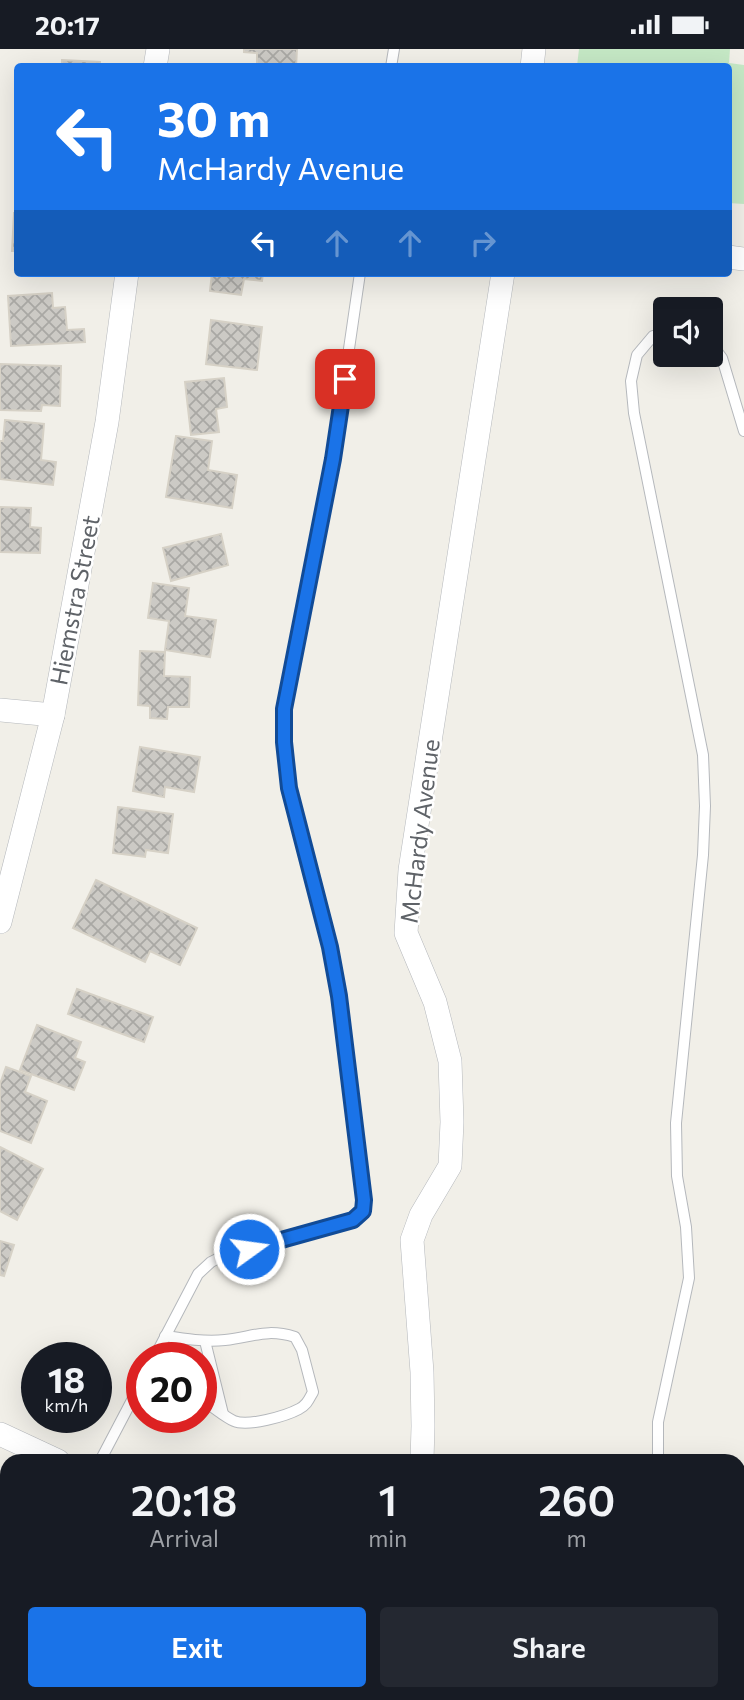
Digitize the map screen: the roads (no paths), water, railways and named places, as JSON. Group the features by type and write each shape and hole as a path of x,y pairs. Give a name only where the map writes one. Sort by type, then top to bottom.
{"street":[{"name":"Hiemstra Street","path":"0,922 52,715 107,422 126,277"},
{"name":"McHardy Avenue","path":"422,1454 422,1372 412,1240 421,1215 450,1166 452,1122 450,1061 435,1002 406,933 410,870 502,277"},
{"path":"0,710 52,715"},
{"path":"0,1434 43,1454"}],"lane":[{"path":"162,1342 198,1273 211,1262 227,1254 345,1223 363,1211 364,1200 339,996 330,947 289,788 284,742 284,709 333,459 359,277"},
{"path":"653,336 638,355 631,381 634,413 703,755 705,806 703,856 676,1123 677,1176 686,1227 689,1278 658,1422 657,1454"},
{"path":"723,361 744,432"},
{"path":"165,1336 205,1341 280,1332 295,1337 302,1350 313,1392 307,1403 299,1410 244,1424 217,1410"},
{"path":"205,1341 223,1414"},
{"path":"104,1454 126,1411"}]}
